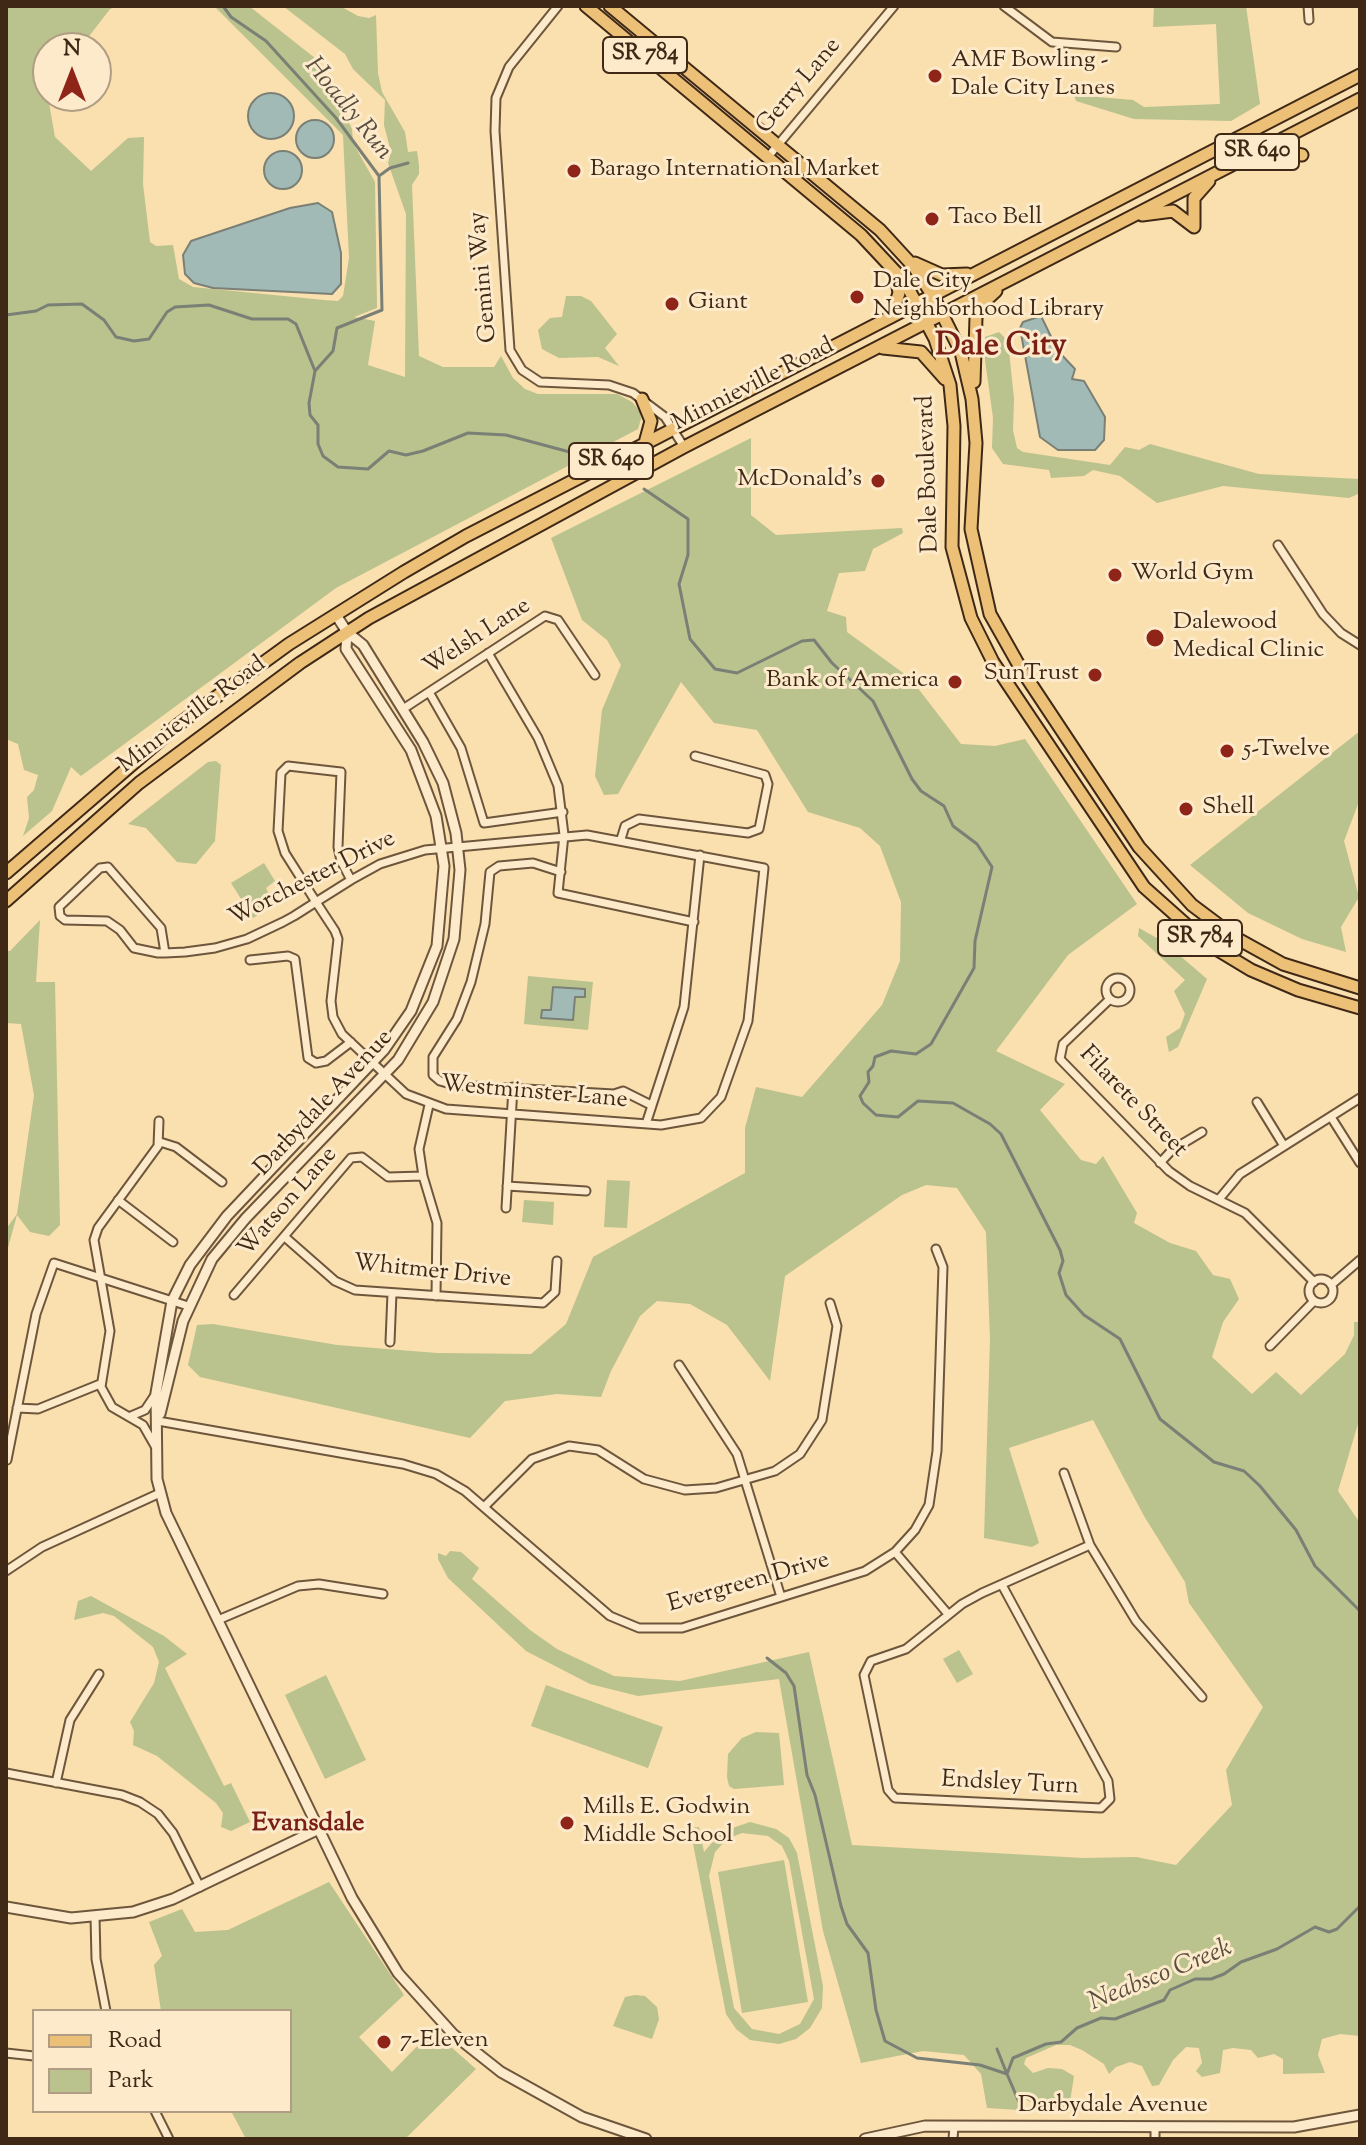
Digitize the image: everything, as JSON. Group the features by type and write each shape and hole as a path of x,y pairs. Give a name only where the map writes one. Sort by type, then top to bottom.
{"main road":[{"name":"Dale Boulevard","path":"586,6 861,235 890,264 918,303 928,321 950,385 954,426 952,547 967,607 993,662 1144,887 1208,944 1273,981 1360,1008"},
{"name":"Dale Boulevard","path":"610,6 880,230 908,259 944,313 961,352 972,399 976,443 971,511 974,552 990,614 1029,682 1139,847 1192,905 1262,954 1305,972 1360,988"},
{"name":"Minnieville Road","path":"6,873 179,724 336,615 466,536 1360,75"},
{"name":"Minnieville Road","path":"6,901 139,783 240,706 347,632 456,568 684,447 1360,99"},
{"path":"1263,148 1302,155"},
{"path":"1130,217 1170,211 1194,227 1194,198 1219,171"},
{"path":"908,259 942,275 975,273"},
{"path":"890,264 899,289 891,317"},
{"path":"972,399 976,317 983,303 1007,280"},
{"path":"879,348 907,348 921,352 933,362 950,385"},
{"path":"642,399 651,421 645,444"}],"street":[{"name":"Gemini Way","path":"558,6 509,67 496,98 495,131 510,350 522,370 540,382 609,385 642,399 674,429 684,447"},
{"name":"Gerry Lane","path":"767,158 894,6"},
{"path":"1004,6 1052,42 1116,47"},
{"path":"1308,6 1309,20"},
{"path":"1278,545 1323,614 1341,633 1360,645"},
{"name":"Darbydale Avenue","path":"158,1421 188,1306 201,1277 225,1242 385,1075 427,1015 446,971 457,917 459,847 443,783 403,709 360,641 347,632 336,615"},
{"name":"Welsh Lane","path":"403,709 549,616 558,620 595,675"},
{"name":"Darbydale Avenue","path":"347,632 346,649 422,773 443,849 441,924 431,968 406,1020 373,1063 227,1216 190,1265 172,1301 156,1393 160,1493 352,1898 386,1956 453,2034 527,2089 582,2117 640,2138"},
{"path":"488,653 542,748 558,786 564,835 558,893 694,922"},
{"path":"429,692 461,748 484,823 563,812"},
{"path":"621,839 625,826 633,819 748,833 759,829 768,784 765,775 695,756"},
{"name":"Westminster Lane","path":"351,880 338,847 341,772 288,766 281,773 278,831 285,853 338,939 332,1009 337,1026 351,1042 406,1094 429,1105 512,1115 646,1124 693,1121 709,1112 721,1097 748,1021 764,868"},
{"name":"Worchester Drive","path":"165,953 161,928 108,867 100,868 59,907 60,916 65,920 107,921 120,930 134,948 165,953 215,948 247,939 396,857 443,849 564,835 621,839 764,868"},
{"path":"646,1124 682,1020 700,855"},
{"path":"561,872 533,863 499,866 490,872 485,924 471,982 457,1019 431,1063 435,1079 446,1084 614,1094 623,1091 651,1105"},
{"path":"250,960 288,956 295,959 308,1058 326,1061 351,1042"},
{"name":"Filarete Street","path":"1110,999 1063,1044 1059,1054 1160,1163 1182,1182 1220,1198 1245,1213 1314,1282"},
{"path":"506,1208 513,1087"},
{"path":"1220,1198 1240,1174 1360,1098"},
{"path":"1257,1102 1284,1146"},
{"path":"429,1105 419,1149 423,1176 437,1223 436,1296"},
{"path":"1331,1117 1360,1163"},
{"path":"157,1448 143,1425 112,1407 100,1384 110,1338 98,1277 95,1235 160,1142 159,1121"},
{"path":"1160,1163 1172,1150 1202,1132"},
{"path":"160,1142 176,1147 222,1182"},
{"name":"Watson Lane","path":"234,1295 286,1238 351,1158 362,1157 388,1177 423,1176"},
{"path":"507,1186 586,1191"},
{"path":"118,1200 173,1242"},
{"name":"Whitmer Drive","path":"286,1238 335,1281 355,1290 546,1302 555,1292 557,1261"},
{"name":"Evergreen Drive","path":"158,1421 412,1466 459,1486 601,1610 639,1628 682,1628 865,1571 895,1552 924,1516 934,1483 943,1267 936,1249"},
{"path":"1331,1285 1323,1280 1314,1282 1309,1292 1314,1301 1321,1303 1330,1299 1331,1285 1360,1260"},
{"path":"7,1460 36,1314 54,1263 188,1306"},
{"path":"390,1342 392,1293"},
{"path":"1270,1346 1314,1301"},
{"path":"484,1507 532,1459 569,1446 604,1453 644,1479 668,1488 702,1490 747,1481 789,1462 816,1432 826,1407 837,1326 830,1303"},
{"path":"679,1365 728,1437 747,1481 781,1597"},
{"path":"17,1408 36,1410 100,1384"},
{"path":"131,1416 145,1410 156,1393"},
{"path":"1064,1473 1090,1545 1141,1628 1202,1697"},
{"path":"6,1571 42,1547 160,1493"},
{"path":"895,1552 948,1614 1002,1585 1090,1545"},
{"path":"218,1620 298,1586 319,1584 383,1594"},
{"name":"Endsley Turn","path":"948,1614 906,1649 873,1660 866,1666 865,1680 888,1790 895,1798 1103,1807 1111,1796 1108,1781 1002,1585"},
{"path":"56,1783 70,1720 99,1674"},
{"path":"6,1773 122,1795 149,1808 173,1833 200,1887"},
{"path":"6,1907 49,1915 95,1917 153,1907 319,1829"},
{"path":"95,1917 97,1969 106,2009"},
{"path":"6,2053 32,2056"},
{"path":"156,2113 169,2139"},
{"name":"Darbydale Avenue","path":"865,2139 910,2128 1294,2127 1360,2115"},
{"path":"953,2139 954,2126"},
{"path":"1155,2127 1155,2139"}],"green space":[{"path":"6,6 118,6 110,9 92,32 32,32 32,112 51,112 55,137 91,171 128,138 144,137 143,184 150,242 156,246 173,245 179,279 193,287 338,301 343,296 349,258 343,135 214,6 249,6 320,62 352,129 353,143 375,182 377,308 354,317 375,321 368,365 405,377 406,214 388,163 391,152 384,125 385,100 353,69 345,54 283,6 340,6 358,16 369,18 376,15 378,73 382,92 405,132 408,152 417,151 419,165 419,174 412,185 419,356 443,367 494,367 501,356 513,378 525,389 538,394 617,394 632,402 640,411 638,429 336,588 81,776 71,767 52,811 23,836 29,818 27,797 34,790 38,775 24,770 18,744 6,739"},
{"path":"1154,6 1246,6 1260,104 1231,121 1134,119 1076,101 1074,95 1133,100 1144,107 1220,104 1216,24 1153,27"},
{"path":"566,296 581,296 591,301 617,334 605,348 619,366 598,357 559,358 542,349 538,330 550,318 562,317"},
{"path":"999,332 1008,341 1014,399 1013,430 1017,448 1023,452 1110,465 1125,447 1139,450 1150,444 1259,474 1360,479 1360,493 1349,498 1223,486 1157,503 1120,476 1093,470 1084,476 1051,478 1049,470 1003,464 992,448 993,418 985,360 985,337"},
{"path":"751,438 751,515 776,535 902,528 903,533 873,549 865,571 839,573 827,611 846,617 847,632 910,678 961,744 995,746 1025,739 1137,904 1068,955 996,1051 1065,1084 1040,1110 1081,1160 1096,1164 1103,1156 1137,1213 1134,1223 1170,1243 1196,1251 1213,1275 1230,1279 1239,1299 1223,1322 1212,1357 1252,1394 1276,1372 1301,1395 1345,1354 1354,1335 1354,1322 1360,1322 1360,1417 1338,1491 1360,1523 1360,2036 1340,2034 1322,2039 1318,2055 1325,2073 1283,2074 1283,2059 1274,2054 1258,2058 1251,2050 1233,2048 1223,2050 1220,2073 1202,2077 1196,2071 1202,2063 1199,2048 1186,2047 1173,2060 1159,2085 1152,2086 1142,2066 1130,2062 1116,2067 1109,2074 1104,2064 1082,2050 1070,2045 1056,2045 1026,2058 1024,2064 1033,2073 1048,2068 1062,2069 1074,2076 1069,2109 1033,2111 1032,2103 1025,2099 1019,2110 987,2108 981,2074 964,2055 923,2051 861,2063 823,1931 779,1679 638,1696 590,1684 526,1651 448,1578 438,1559 438,1553 446,1556 450,1551 461,1552 479,1568 472,1579 530,1630 557,1649 614,1676 680,1681 809,1652 852,1845 1083,1858 1136,1857 1176,1865 1232,1805 1226,1770 1263,1707 1189,1603 1185,1582 1144,1516 1093,1420 1009,1448 1039,1543 1032,1547 984,1538 990,1340 986,1232 957,1188 926,1185 902,1195 785,1276 770,1381 727,1325 690,1304 657,1301 640,1316 601,1397 557,1394 505,1401 470,1438 200,1377 188,1365 197,1325 213,1324 337,1345 437,1353 531,1354 566,1324 593,1257 745,1173 745,1128 756,1087 802,1097 882,1005 900,961 901,902 880,846 860,828 808,812 757,730 714,723 681,682 618,794 604,795 595,776 602,710 621,665 607,640 582,620 551,538"},
{"path":"1360,731 1360,799 1344,841 1359,897 1341,927 1346,952 1302,939 1248,913 1190,865"},
{"path":"216,761 221,765 215,841 196,864 177,862 146,828 128,824 208,762"},
{"path":"264,863 275,881 266,888 274,904 253,918 231,883"},
{"path":"40,920 36,982 55,982 60,1225 49,1236 30,1232 17,1215 6,1255 6,1229 17,1214 34,1095 21,1024 6,1023 6,951 10,951"},
{"path":"1139,928 1164,942 1207,979 1178,1047 1169,1052 1166,1037 1180,1028 1185,1014 1174,991 1185,980 1138,936"},
{"path":"528,976 593,982 588,1030 524,1024"},
{"path":"607,1180 630,1181 627,1228 604,1227"},
{"path":"524,1200 554,1202 553,1225 522,1222"},
{"path":"91,1596 164,1636 187,1654 165,1668 224,1786 231,1783 250,1822 231,1831 221,1827 223,1813 216,1803 157,1756 133,1745 134,1731 130,1722 154,1683 159,1662 153,1647 114,1616 103,1613 74,1620 78,1601"},
{"path":"959,1650 973,1674 957,1683 943,1659"},
{"path":"326,1675 366,1760 325,1779 285,1695"},
{"path":"546,1685 663,1727 648,1768 531,1726"},
{"path":"756,1732 779,1733 784,1785 734,1789 729,1786 727,1777 728,1754 742,1738"},
{"path":"750,1822 776,1829 789,1838 797,1853 823,1986 822,2008 810,2028 796,2039 779,2044 750,2040 736,2029 726,2014 690,1828 699,1827 704,1852 721,1832","holes":["742,1833 768,1836 782,1846 789,1861 814,1999 800,2024 779,2034 752,2029 734,2008 709,1876 715,1852 727,1839"]},
{"path":"784,1860 808,2002 742,2013 718,1872"},
{"path":"329,1882 404,1995 359,2037 392,2072 435,2028 445,2037 443,2040 476,2069 405,2139 246,2139 232,2113 292,2113 292,2009 161,2009 154,1965 162,1956 149,1922 182,1909 195,1932 228,1930"},
{"path":"645,1996 657,2007 659,2019 652,2039 613,2026 625,1997"}],"water":[{"path":"271,93 287,100 294,116 287,132 271,139 255,132 248,116 255,100"},
{"path":"315,120 328,126 334,139 328,152 315,158 302,152 296,139 302,126"},
{"path":"283,151 296,157 302,170 296,183 283,189 270,183 264,170 270,157"},
{"path":"318,203 332,212 341,253 341,284 332,294 213,288 194,283 185,274 183,255 191,241 290,208"},
{"path":"1041,316 1058,351 1075,369 1072,379 1084,381 1105,417 1104,440 1095,450 1058,450 1040,437 1020,328 1023,322"},
{"path":"553,987 585,989 585,997 575,997 573,1020 541,1018 542,1010 551,1010"}],"waterway":[{"name":"Hoadly Run","path":"223,6 231,17 266,41 336,118 379,176 382,310 337,328 333,351 315,371"},
{"path":"379,176 390,168 408,163"},
{"name":"Neabsco Creek","path":"6,315 36,311 48,305 82,304 104,320 116,337 134,341 149,339 167,312 175,307 209,305 252,319 288,319 296,324 315,371 309,403 310,415 318,425 318,444 323,456 338,467 368,469 389,451 406,455 468,433 506,435 581,455"},
{"name":"Neabsco Creek","path":"644,489 688,519 688,555 679,584 690,639 715,669 737,673 802,641 814,640 832,663 873,701 921,791 944,806 953,826 977,844 992,867 975,941 974,968 931,1044 916,1054 891,1051 875,1057 868,1072 869,1082 860,1096 863,1103 876,1115 898,1117 918,1101 953,1103 990,1124 1001,1134 1060,1250 1063,1261 1059,1273 1066,1295 1084,1315 1120,1339 1160,1419 1214,1462 1244,1471 1260,1486 1296,1530 1315,1566 1360,1611"},
{"path":"767,1658 786,1673 794,1686 807,1775 815,1795 847,1924 868,1953 876,2010 885,2041 917,2058 980,2065 1007,2074 997,2049"},
{"name":"Neabsco Creek","path":"1019,2102 1007,2074 1013,2058 1046,2044 1061,2042 1077,2028 1101,2018 1115,2019 1164,2000 1170,1990 1195,1979 1211,1979 1224,1974 1241,1962 1277,1949 1315,1927 1329,1932 1337,1929 1360,1906"}],"place":[{"name":"AMF Bowling - Dale City Lanes","path":"935,76"},
{"name":"Barago International Market","path":"574,171"},
{"name":"Taco Bell","path":"932,219"},
{"name":"Dale City Neighborhood Library","path":"857,297"},
{"name":"Giant","path":"672,304"},
{"name":"McDonald's","path":"878,481"},
{"name":"World Gym","path":"1115,575"},
{"name":"Dalewood Medical Clinic","path":"1155,638"},
{"name":"SunTrust","path":"1095,675"},
{"name":"Bank of America","path":"955,682"},
{"name":"5-Twelve","path":"1227,751"},
{"name":"Shell","path":"1186,809"},
{"name":"Mills E. Godwin Middle School","path":"567,1823"},
{"name":"7-Eleven","path":"384,2042"}],"district":[{"name":"Dale City","path":"1001,349"},
{"name":"Evansdale","path":"308,1826"}]}
